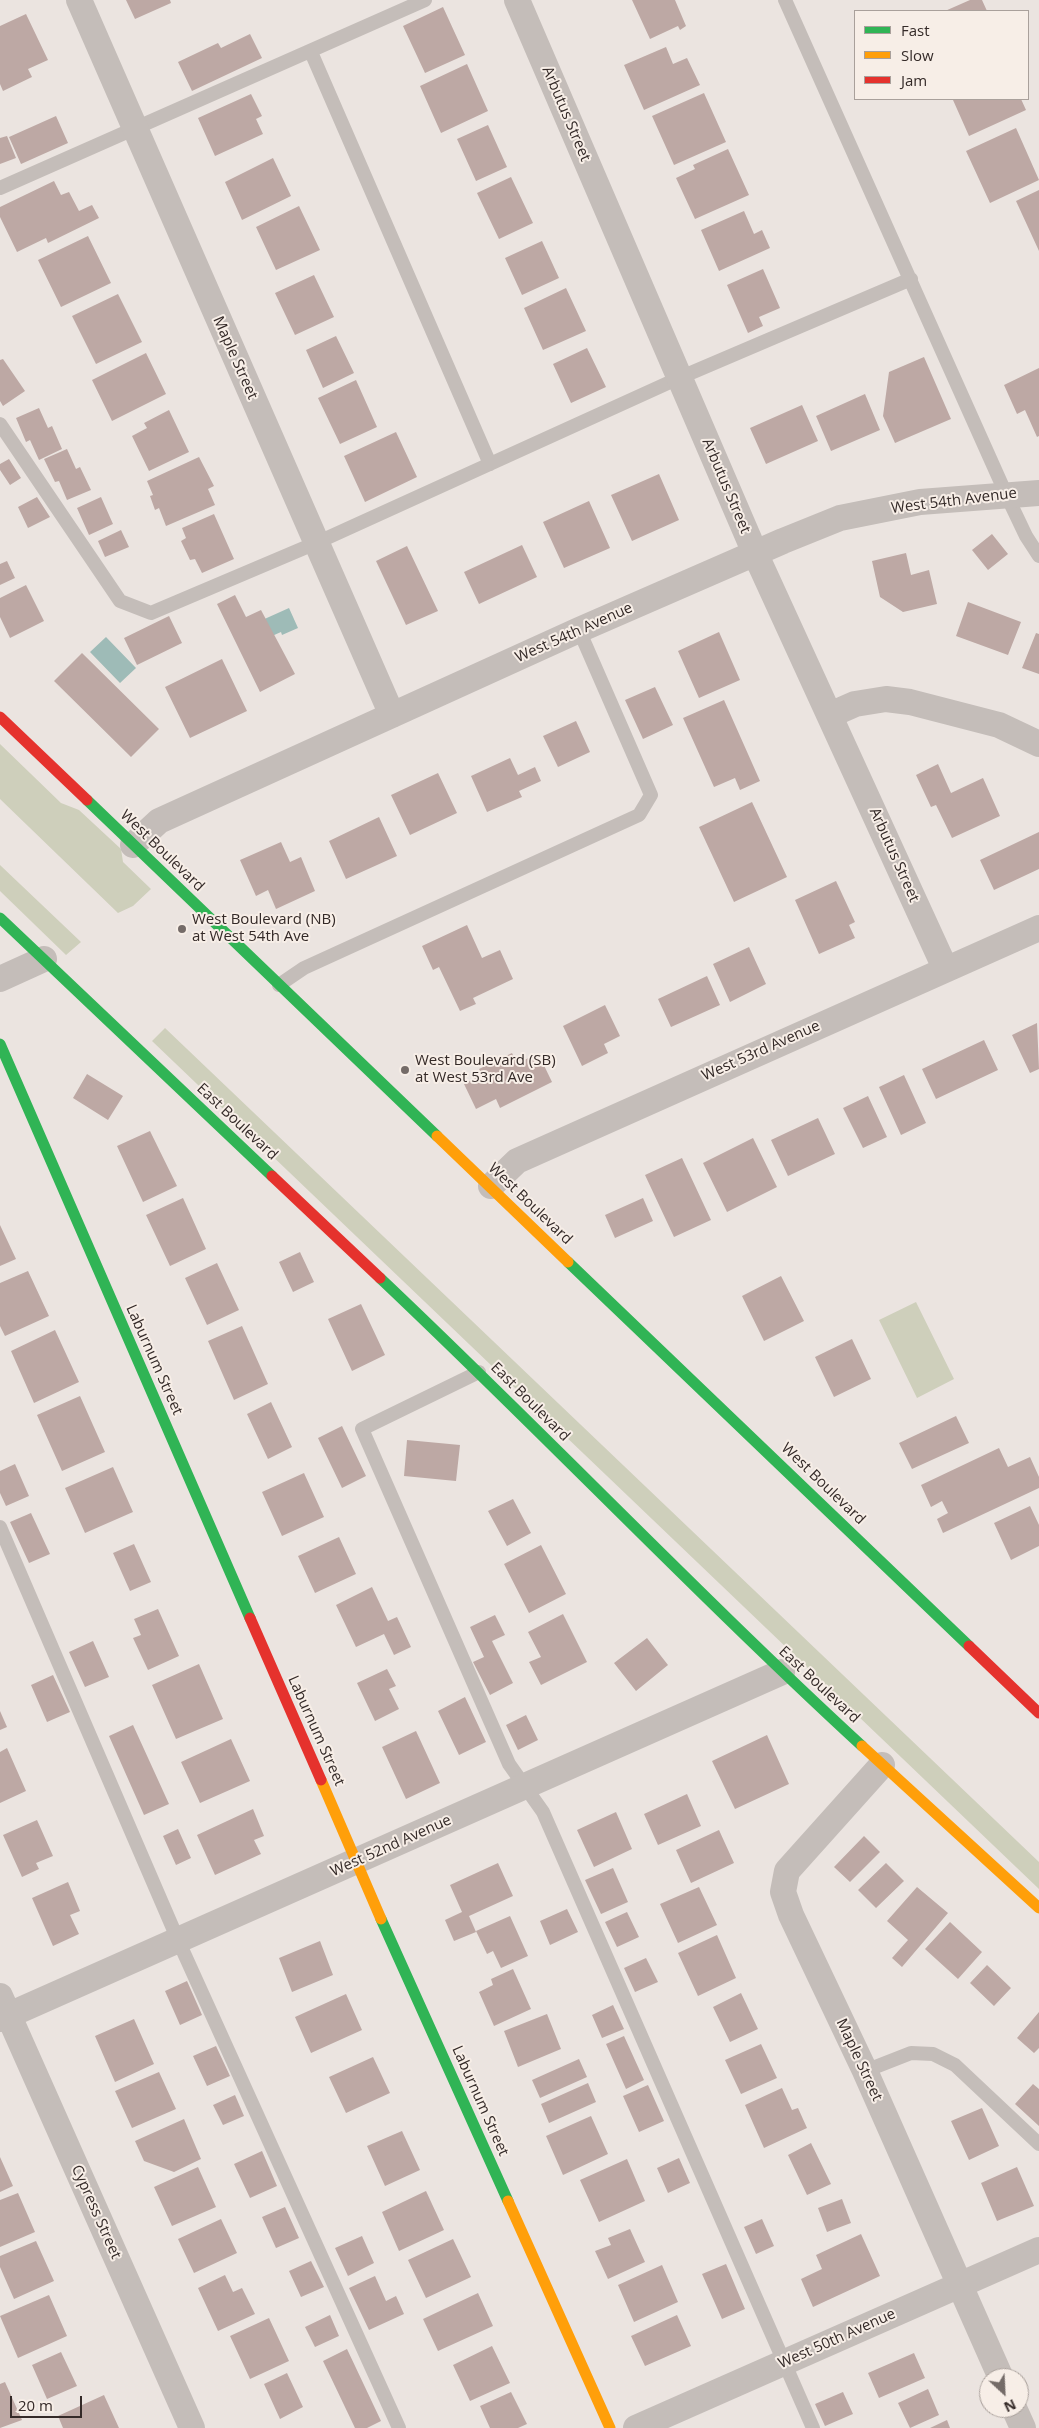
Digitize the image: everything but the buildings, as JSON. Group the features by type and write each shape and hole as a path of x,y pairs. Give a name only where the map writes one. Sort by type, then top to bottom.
{"street":[{"name":"Maple Street","path":"79,0 392,715"},
{"name":"Arbutus Street","path":"517,0 755,553 945,968"},
{"name":"West 54th Avenue","path":"133,845 159,822 579,630 840,518 920,502 1039,493"},
{"path":"830,715 855,704 886,699 910,702 999,725 1039,744"},
{"name":"West Boulevard","path":"0,717 1039,1713"},
{"name":"East Boulevard","path":"0,918 479,1372 782,1672 1039,1908"},
{"name":"West 53rd Avenue","path":"491,1186 517,1161 945,968 1039,928"},
{"path":"0,979 44,960"},
{"name":"Laburnum Street","path":"0,1044 356,1861 610,2428"},
{"name":"West 52nd Avenue","path":"3,2010 178,1940 782,1672"},
{"name":"Maple Street","path":"882,1765 787,1870 783,1892 865,2071 996,2368"},
{"name":"Cypress Street","path":"3,2010 192,2428"},
{"name":"West 50th Avenue","path":"636,2428 1039,2250"}],"lane":[{"path":"0,188 425,0"},
{"path":"786,0 1006,494 1026,536 1039,556"},
{"path":"311,52 490,464"},
{"path":"0,424 120,601 151,613 316,542 679,378 911,279"},
{"path":"279,985 304,968 639,815 651,796 579,630"},
{"path":"479,1372 362,1429 509,1764 543,1812 813,2428"},
{"path":"0,1527 178,1940 399,2428"},
{"path":"865,2071 911,2053 933,2054 955,2065 1039,2144"}],"green space":[{"path":"0,744 61,803 79,810 121,849 123,862 151,889 133,906 118,913 0,799"},
{"path":"0,865 81,942 66,955 0,891"},
{"path":"165,1028 1039,1862 1039,1889 152,1041"},
{"path":"916,1302 954,1379 917,1398 879,1320"}],"water":[{"path":"289,608 298,628 282,635 281,632 247,647 240,630"},
{"path":"106,637 136,668 120,683 90,652"}],"traffic: fast":[{"path":"87,800 437,1136"},
{"path":"0,918 272,1176"},
{"path":"0,1044 250,1618"},
{"path":"568,1262 969,1646"},
{"path":"380,1278 740,1630 862,1746"},
{"path":"381,1919 508,2201"}],"traffic: slow":[{"path":"437,1136 568,1262"},
{"path":"862,1746 1039,1908"},
{"path":"321,1780 381,1919"},
{"path":"508,2201 610,2428"}],"traffic: jam":[{"path":"0,717 87,800"},
{"path":"272,1176 380,1278"},
{"path":"250,1618 321,1780"},
{"path":"969,1646 1039,1713"}],"place":[{"name":"West Boulevard (NB) at West 54th Ave","path":"182,929"},
{"name":"West Boulevard (SB) at West 53rd Ave","path":"405,1070"}]}
